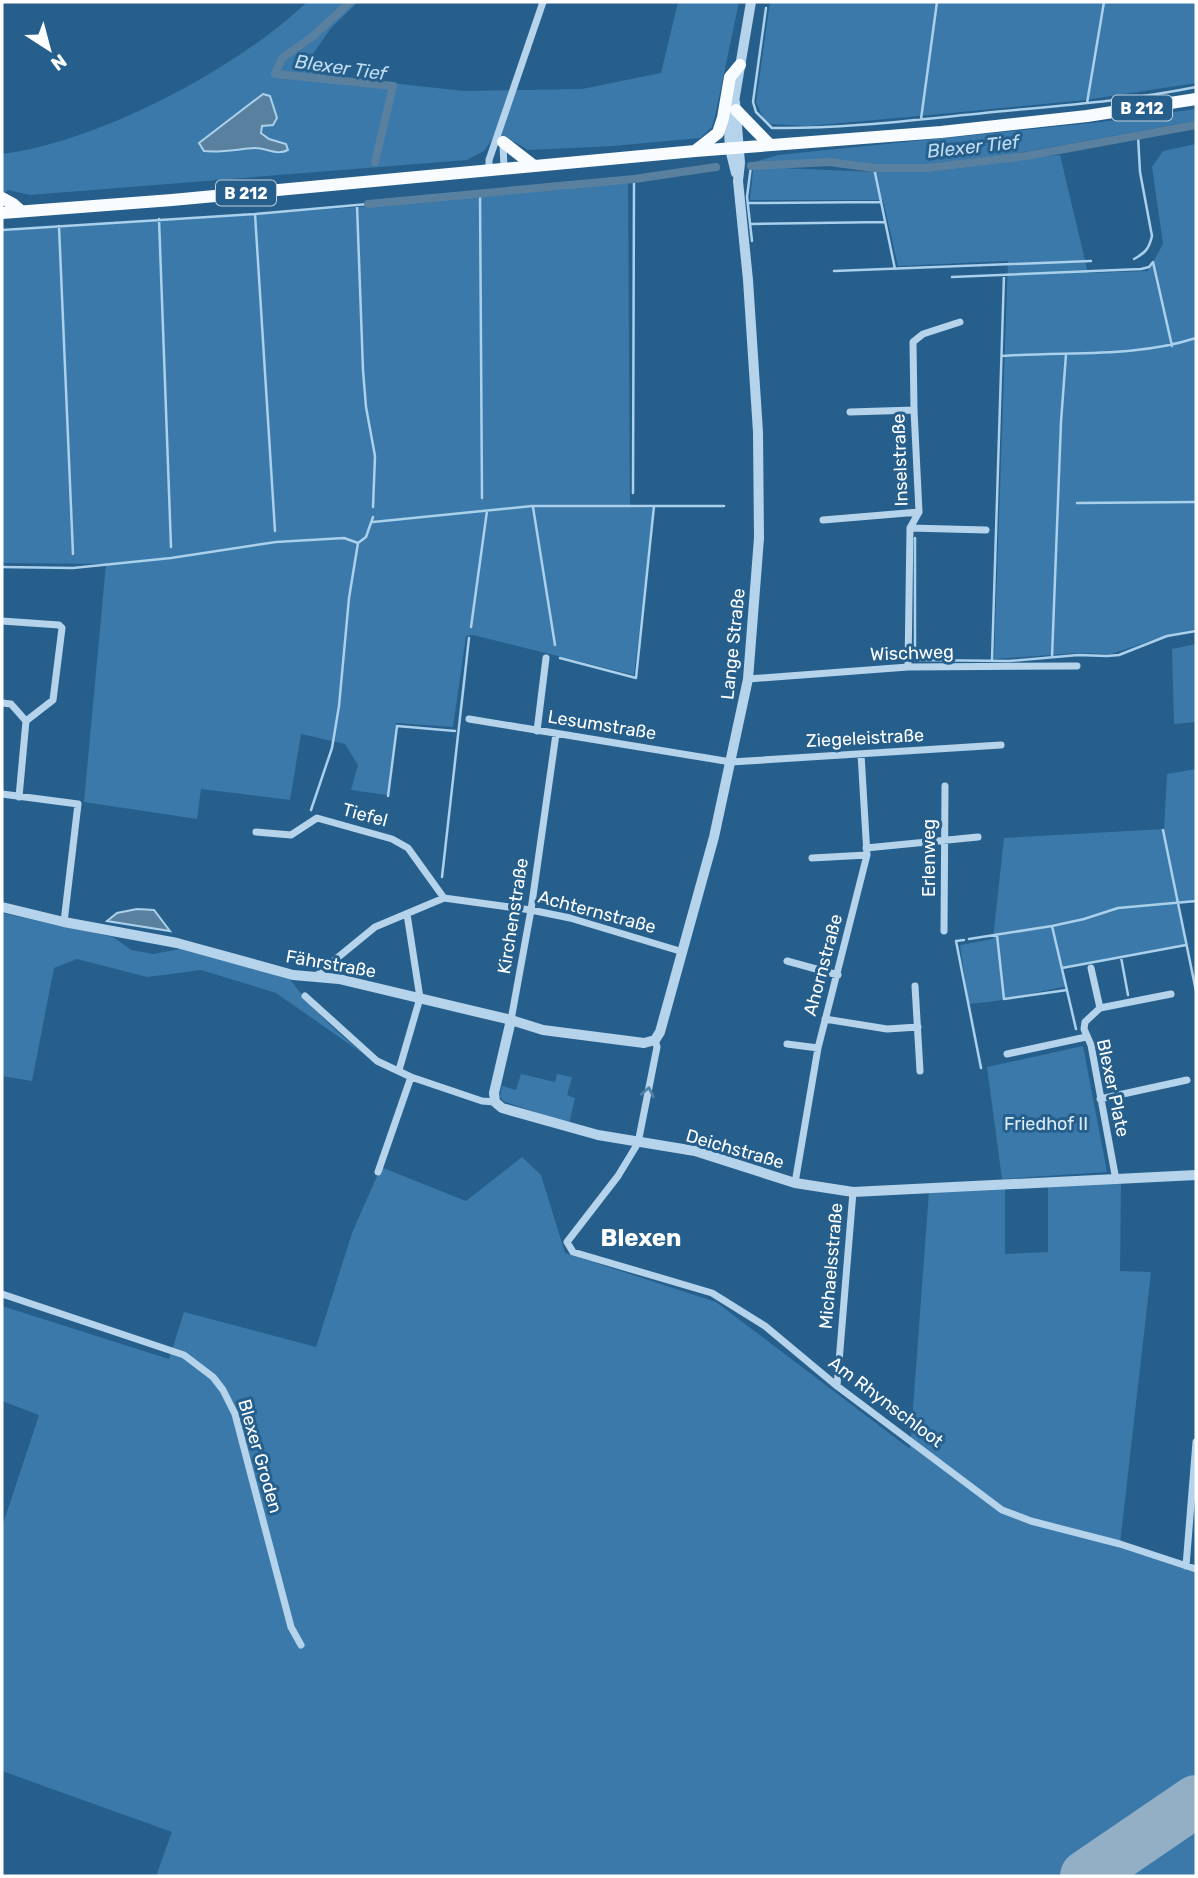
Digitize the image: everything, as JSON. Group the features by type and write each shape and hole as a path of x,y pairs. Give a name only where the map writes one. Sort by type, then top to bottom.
{"main road":[{"path":"695,151 718,133 730,77 740,65"},
{"name":"B 212","path":"2,213 1025,123 1196,99"},
{"path":"736,106 770,145"},
{"path":"503,142 534,166"},
{"path":"2,198 21,211"}],"street":[{"path":"489,170 489,160 543,2"},
{"name":"Lange Straße","path":"638,1143 657,1047 655,1041 660,1032 715,837 748,680 759,538 758,432 748,280 734,148 740,65 751,2"},
{"path":"502,125 504,169"},
{"name":"Inselstraße","path":"908,667 910,528 919,512 913,342 923,334 960,322"},
{"path":"850,412 914,410"},
{"path":"823,520 919,512"},
{"path":"910,528 986,530"},
{"path":"2,621 59,625 61,628 53,700 26,721"},
{"path":"537,731 546,658"},
{"name":"Wischweg","path":"748,680 908,667 1077,666"},
{"path":"2,703 11,704 26,721 19,797"},
{"name":"Lesumstraße","path":"469,719 731,762"},
{"name":"Kirchenstraße","path":"495,1102 494,1093 511,1020 531,910 556,734"},
{"name":"Ziegeleistraße","path":"731,762 1001,746"},
{"name":"Ahornstraße","path":"795,1183 818,1048 867,852 861,754"},
{"name":"Erlenweg","path":"944,931 945,786"},
{"path":"2,794 78,804 64,922"},
{"name":"Tiefel","path":"256,832 291,835 317,818 392,839 408,848 444,898"},
{"path":"812,858 944,839 978,837"},
{"path":"317,977 375,927 444,898"},
{"name":"Achternstraße","path":"444,898 570,918 682,952"},
{"name":"Fährstraße","path":"2,907 64,922 177,943 293,975 340,979 560,1033 644,1043 655,1041"},
{"path":"399,1070 420,998 407,914"},
{"path":"787,961 838,975"},
{"path":"1091,968 1100,1008 1171,994"},
{"path":"915,986 920,1071"},
{"name":"Deichstraße","path":"304,996 377,1061 411,1077 482,1101 495,1102 502,1108 531,1118 638,1143 695,1151 795,1183 853,1192 1196,1175"},
{"name":"Blexer Plate","path":"1100,1008 1085,1022 1086,1037 1091,1045 1116,1180"},
{"path":"825,1019 887,1029 918,1027"},
{"path":"1007,1054 1086,1037"},
{"path":"787,1044 818,1048"},
{"path":"378,1172 411,1077"},
{"path":"1100,1099 1187,1080"},
{"name":"Am Rhynschloot","path":"638,1143 618,1176 567,1242 573,1252 712,1293 765,1326 837,1385 1002,1510 1196,1569"},
{"name":"Michaelsstraße","path":"837,1385 853,1192"},
{"name":"Blexer Groden","path":"2,1294 184,1355 213,1377 235,1414 291,1627 301,1646"},
{"path":"1186,1566 1196,1442"}],"green space":[{"path":"307,2 358,2 331,28 304,67 316,68 327,76 464,91 582,89 661,73 678,2 739,2 712,127 700,138 528,150 515,142 493,138 484,151 467,160 30,195 8,190 2,195 2,154 40,147 80,135 164,99 243,52","holes":["270,96 277,118 260,129 269,139 276,141 281,154 256,148 214,152 199,142"]},
{"path":"770,2 1196,2 1196,83 1085,100 809,126 771,124 764,120 756,102"},
{"path":"1196,109 1196,121 1013,154 929,164 878,165 827,159 751,163 778,155 1101,122"},
{"path":"1196,144 1196,629 1168,635 1111,654 1078,653 994,659 1008,261 898,266 883,200 750,200 753,170 758,167 878,172 1060,155 1088,273 1148,271 1163,244 1152,167 1163,151"},
{"path":"628,182 630,507 652,508 653,516 634,675 473,635 466,636 453,727 396,723 387,795 351,790 358,765 345,744 301,734 290,800 201,789 197,819 84,802 106,564 2,563 2,231 359,207"},
{"path":"1196,644 1196,722 1174,724 1172,649"},
{"path":"1196,769 1196,902 1179,904 1186,945 1063,968 1067,986 969,1004 960,945 993,939 1004,838 1164,829 1167,774"},
{"path":"2,913 113,937 131,950 153,954 180,949 290,979 314,1009 362,1053 276,993 201,970 147,977 77,959 54,968 32,1081 2,1076"},
{"name":"Friedhof II","path":"1083,1046 1107,1172 1002,1179 987,1067"},
{"path":"521,1074 555,1082 557,1074 572,1077 567,1095 575,1098 569,1124 503,1101 500,1096 502,1086 516,1090"},
{"path":"522,1157 541,1175 565,1253 716,1302 910,1449 929,1191 1005,1187 1005,1254 1048,1252 1048,1186 1121,1183 1120,1271 1151,1272 1120,1544 1196,1568 1196,1876 156,1876 172,1832 2,1771 2,1527 39,1415 2,1401 2,1306 169,1359 184,1312 316,1347 352,1233 381,1167 466,1201"}],"shaded area":[{"path":"263,94 270,96 277,118 273,125 262,126 261,133 269,139 286,144 288,150 276,152 255,148 204,151 199,143"},
{"path":"137,909 154,910 170,931 107,921 117,913"}],"waterway":[{"name":"Blexer Tief","path":"350,2 312,37 282,58 275,74 393,86 375,162"},
{"path":"921,119 937,2"},
{"path":"1087,103 1104,2"},
{"path":"766,8 753,102 756,112 772,128 905,121 1117,100 1196,87"},
{"name":"Blexer Tief","path":"751,166 829,162 874,168 927,168 1026,156 1196,125"},
{"path":"1134,259 1146,250 1152,236 1140,172 1138,136"},
{"path":"751,166 747,197 752,241"},
{"name":"Blexer Tief","path":"368,204 634,179 716,167"},
{"path":"874,168 895,269"},
{"path":"633,493 634,179"},
{"path":"480,194 482,498"},
{"path":"748,203 881,202"},
{"path":"2,230 368,204"},
{"path":"357,205 363,370 366,407 375,456 373,507"},
{"path":"255,214 275,531"},
{"path":"159,219 171,547"},
{"path":"750,224 885,222"},
{"path":"59,226 73,554"},
{"path":"834,271 1091,261"},
{"path":"952,277 1141,269 1149,267 1153,262 1172,346"},
{"path":"992,660 1004,275"},
{"path":"1002,356 1149,349 1196,338"},
{"path":"1052,657 1066,354"},
{"path":"1077,503 1196,502"},
{"path":"373,522 532,506 724,506"},
{"path":"560,658 636,678 654,506"},
{"path":"533,507 555,645"},
{"path":"471,627 487,511"},
{"path":"311,810 332,748 358,543 366,537 373,517"},
{"path":"2,567 73,568 171,558 276,542 344,538 358,543"},
{"path":"915,538 915,660 1009,661 1078,655 1119,655 1167,636 1196,631"},
{"path":"442,877 469,638"},
{"path":"388,796 397,726 455,731"},
{"path":"1163,830 1196,991"},
{"path":"969,939 1052,926 1118,908 1196,901"},
{"path":"1052,926 1076,1029"},
{"path":"997,935 1004,999 1067,990"},
{"path":"964,940 956,941 981,1068"},
{"path":"1062,968 1186,945"},
{"path":"1121,957 1128,995"}],"runway":[{"path":"1086,1876 1196,1801"}],"district":[{"name":"Blexen","path":"641,1238"}]}
